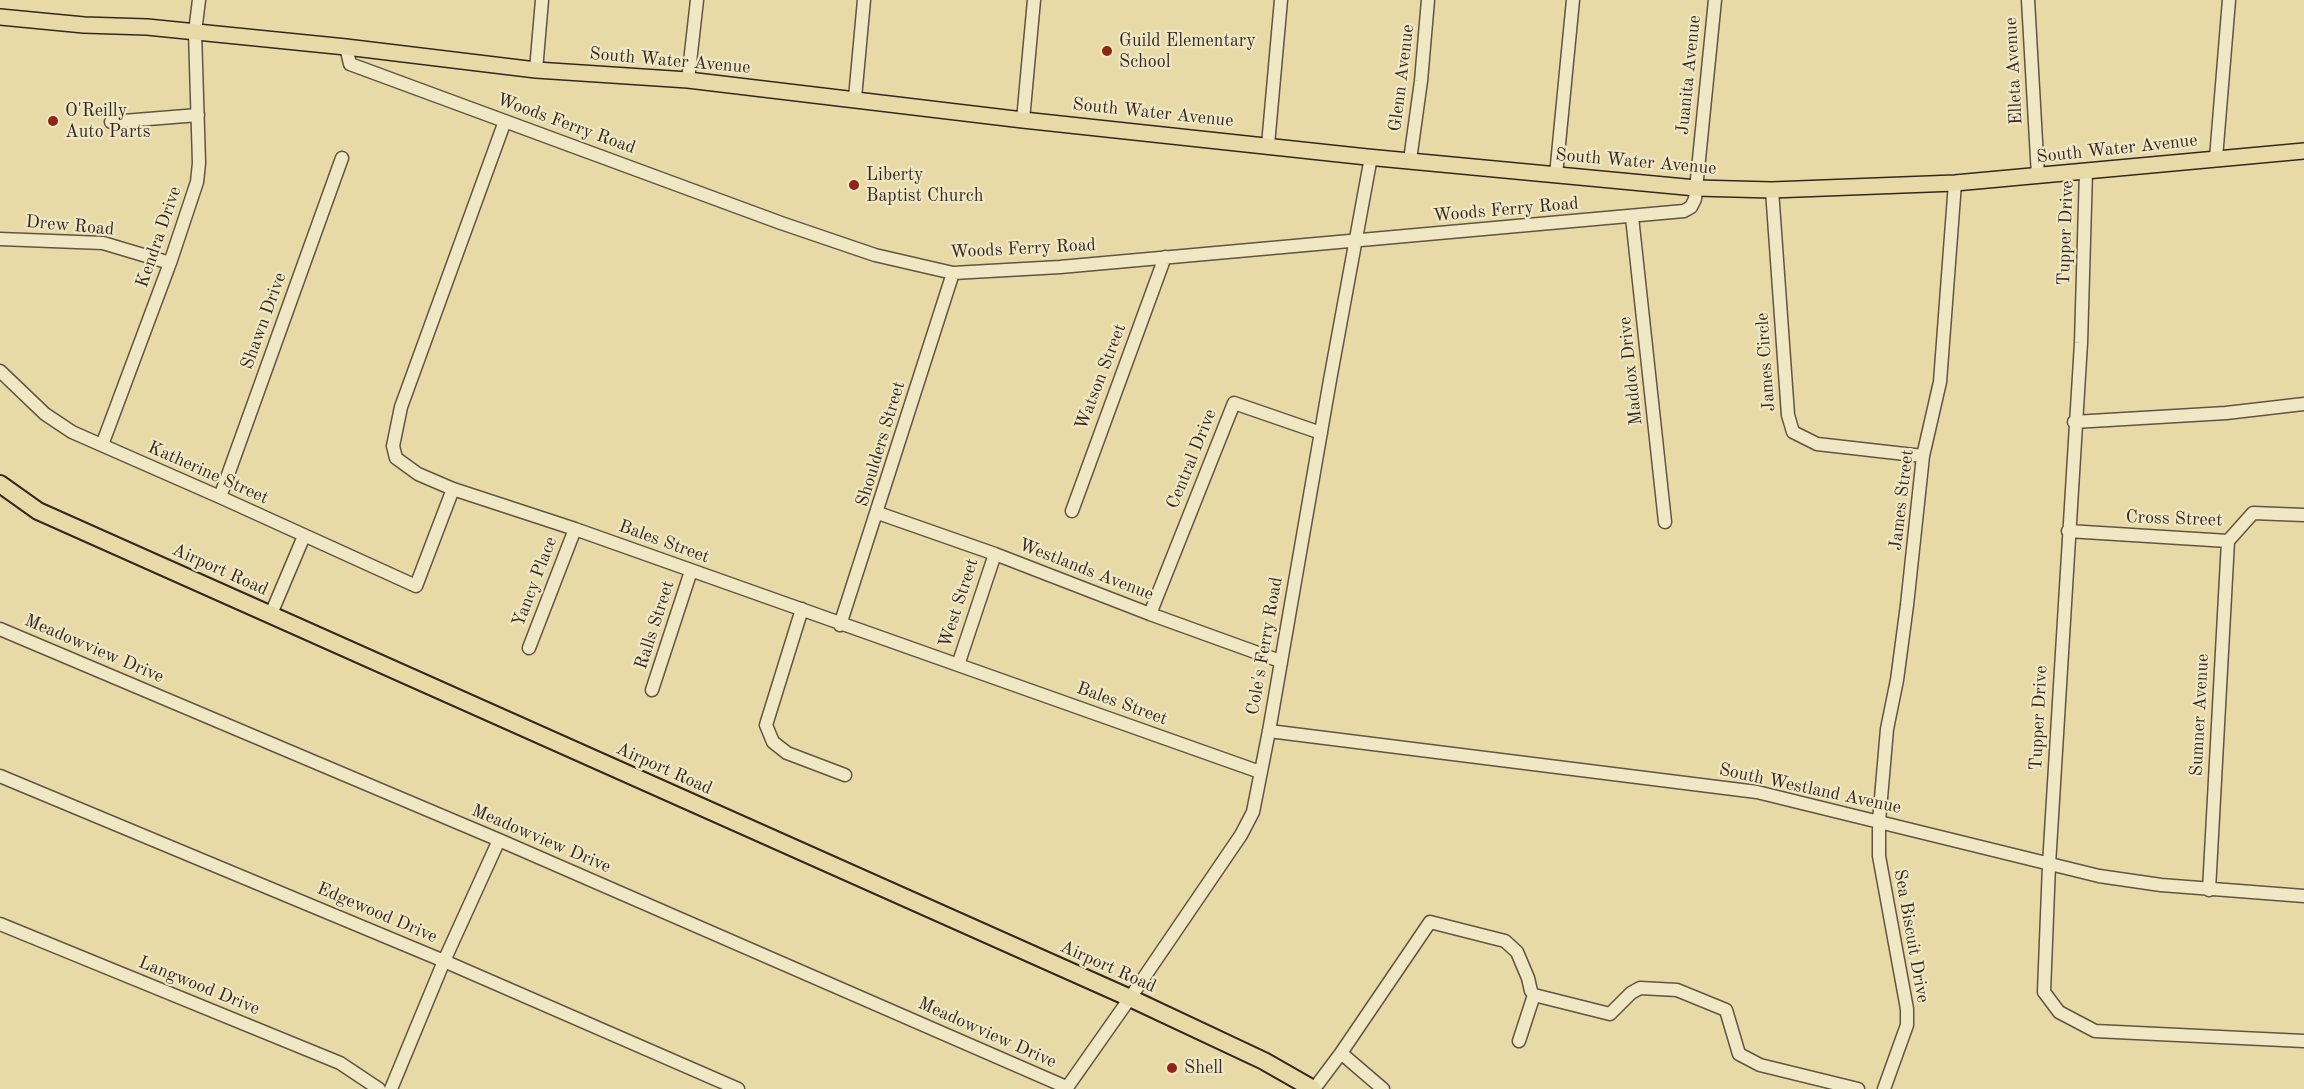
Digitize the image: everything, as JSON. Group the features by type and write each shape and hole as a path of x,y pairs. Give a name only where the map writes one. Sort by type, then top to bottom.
{"highway":[{"name":"Airport Road","path":"0,484 38,511 1130,998 1264,1061 1313,1089"}],"main road":[{"name":"South Water Avenue","path":"0,17 84,25 147,27 346,47 536,70 688,80 855,98 1023,120 1371,157 1696,188 1772,190 1955,183 2304,151"}],"street":[{"name":"Kendra Drive","path":"102,445 170,263 197,182 199,163 195,32 199,0"},
{"path":"536,70 542,0"},
{"path":"688,80 696,0"},
{"path":"855,98 864,0"},
{"path":"1023,120 1034,0"},
{"path":"1268,145 1281,0"},
{"name":"Glenn Avenue","path":"1410,160 1421,81 1428,0"},
{"path":"1556,175 1573,0"},
{"name":"Juanita Avenue","path":"1696,188 1715,0"},
{"name":"Elleta Avenue","path":"2028,0 2038,176"},
{"path":"2216,158 2229,0"},
{"name":"Woods Ferry Road","path":"346,47 350,64 781,223 875,255 953,273 1060,267 1684,211 1691,207 1695,199 1696,188"},
{"path":"111,122 198,115"},
{"name":"Bales Street","path":"505,121 401,407 393,446 396,458 418,474 453,489 575,529 802,609 840,625 1260,772"},
{"name":"Cole's Ferry Road","path":"1066,1088 1241,835 1252,812 1269,731 1354,242 1371,157"},
{"name":"Shawn Drive","path":"220,497 342,158"},
{"name":"Tupper Drive","path":"2086,171 2080,343 2049,865 2044,992 2059,1012 2095,1031 2304,1041"},
{"name":"James Street","path":"1879,821 1887,729 1896,691 1923,456 1940,382 1955,183"},
{"name":"James Circle","path":"1772,190 1788,416 1793,432 1817,444 1923,456"},
{"name":"Maddox Drive","path":"1632,216 1665,522"},
{"name":"Drew Road","path":"0,239 103,243 170,263"},
{"name":"Watson Street","path":"1072,511 1165,257"},
{"name":"Shoulders Street","path":"840,625 878,513 953,273"},
{"name":"Katherine Street","path":"0,371 45,414 72,432 416,586 453,489"},
{"name":"Central Drive","path":"1150,614 1234,403 1321,433"},
{"path":"2074,422 2226,413 2304,404"},
{"name":"Westlands Avenue","path":"878,513 995,554 1280,661"},
{"name":"Cross Street","path":"2068,531 2228,542 2253,513 2304,515"},
{"name":"Yancy Place","path":"529,648 575,529"},
{"path":"271,614 304,536"},
{"name":"Sumner Avenue","path":"2209,890 2228,542"},
{"name":"West Street","path":"958,665 995,554"},
{"name":"Ralls Street","path":"652,690 691,571"},
{"path":"802,609 766,725 773,742 787,753 845,774"},
{"name":"Meadowview Drive","path":"0,629 499,840 1066,1088"},
{"name":"South Westland Avenue","path":"1269,731 1739,789 1793,800 2099,876 2209,890 2304,896"},
{"name":"Edgewood Drive","path":"0,776 444,961 738,1089"},
{"name":"Sea Biscuit Drive","path":"1879,821 1879,856 1907,1009 1907,1025 1884,1089"},
{"path":"391,1089 444,961 499,840"},
{"path":"1313,1089 1341,1053 1430,921 1505,940 1517,952 1534,995 1610,1014 1631,993 1640,988 1677,990 1726,1010 1739,1054 1761,1065 1851,1088"},
{"name":"Langwood Drive","path":"0,924 340,1063 379,1089"},
{"path":"1519,1041 1534,995"},
{"path":"1341,1053 1383,1089"}],"place":[{"name":"Guild Elementary School","path":"1107,51"},
{"name":"O'Reilly Auto Parts","path":"53,121"},
{"name":"Liberty Baptist Church","path":"854,185"},
{"name":"Shell","path":"1172,1068"}]}
